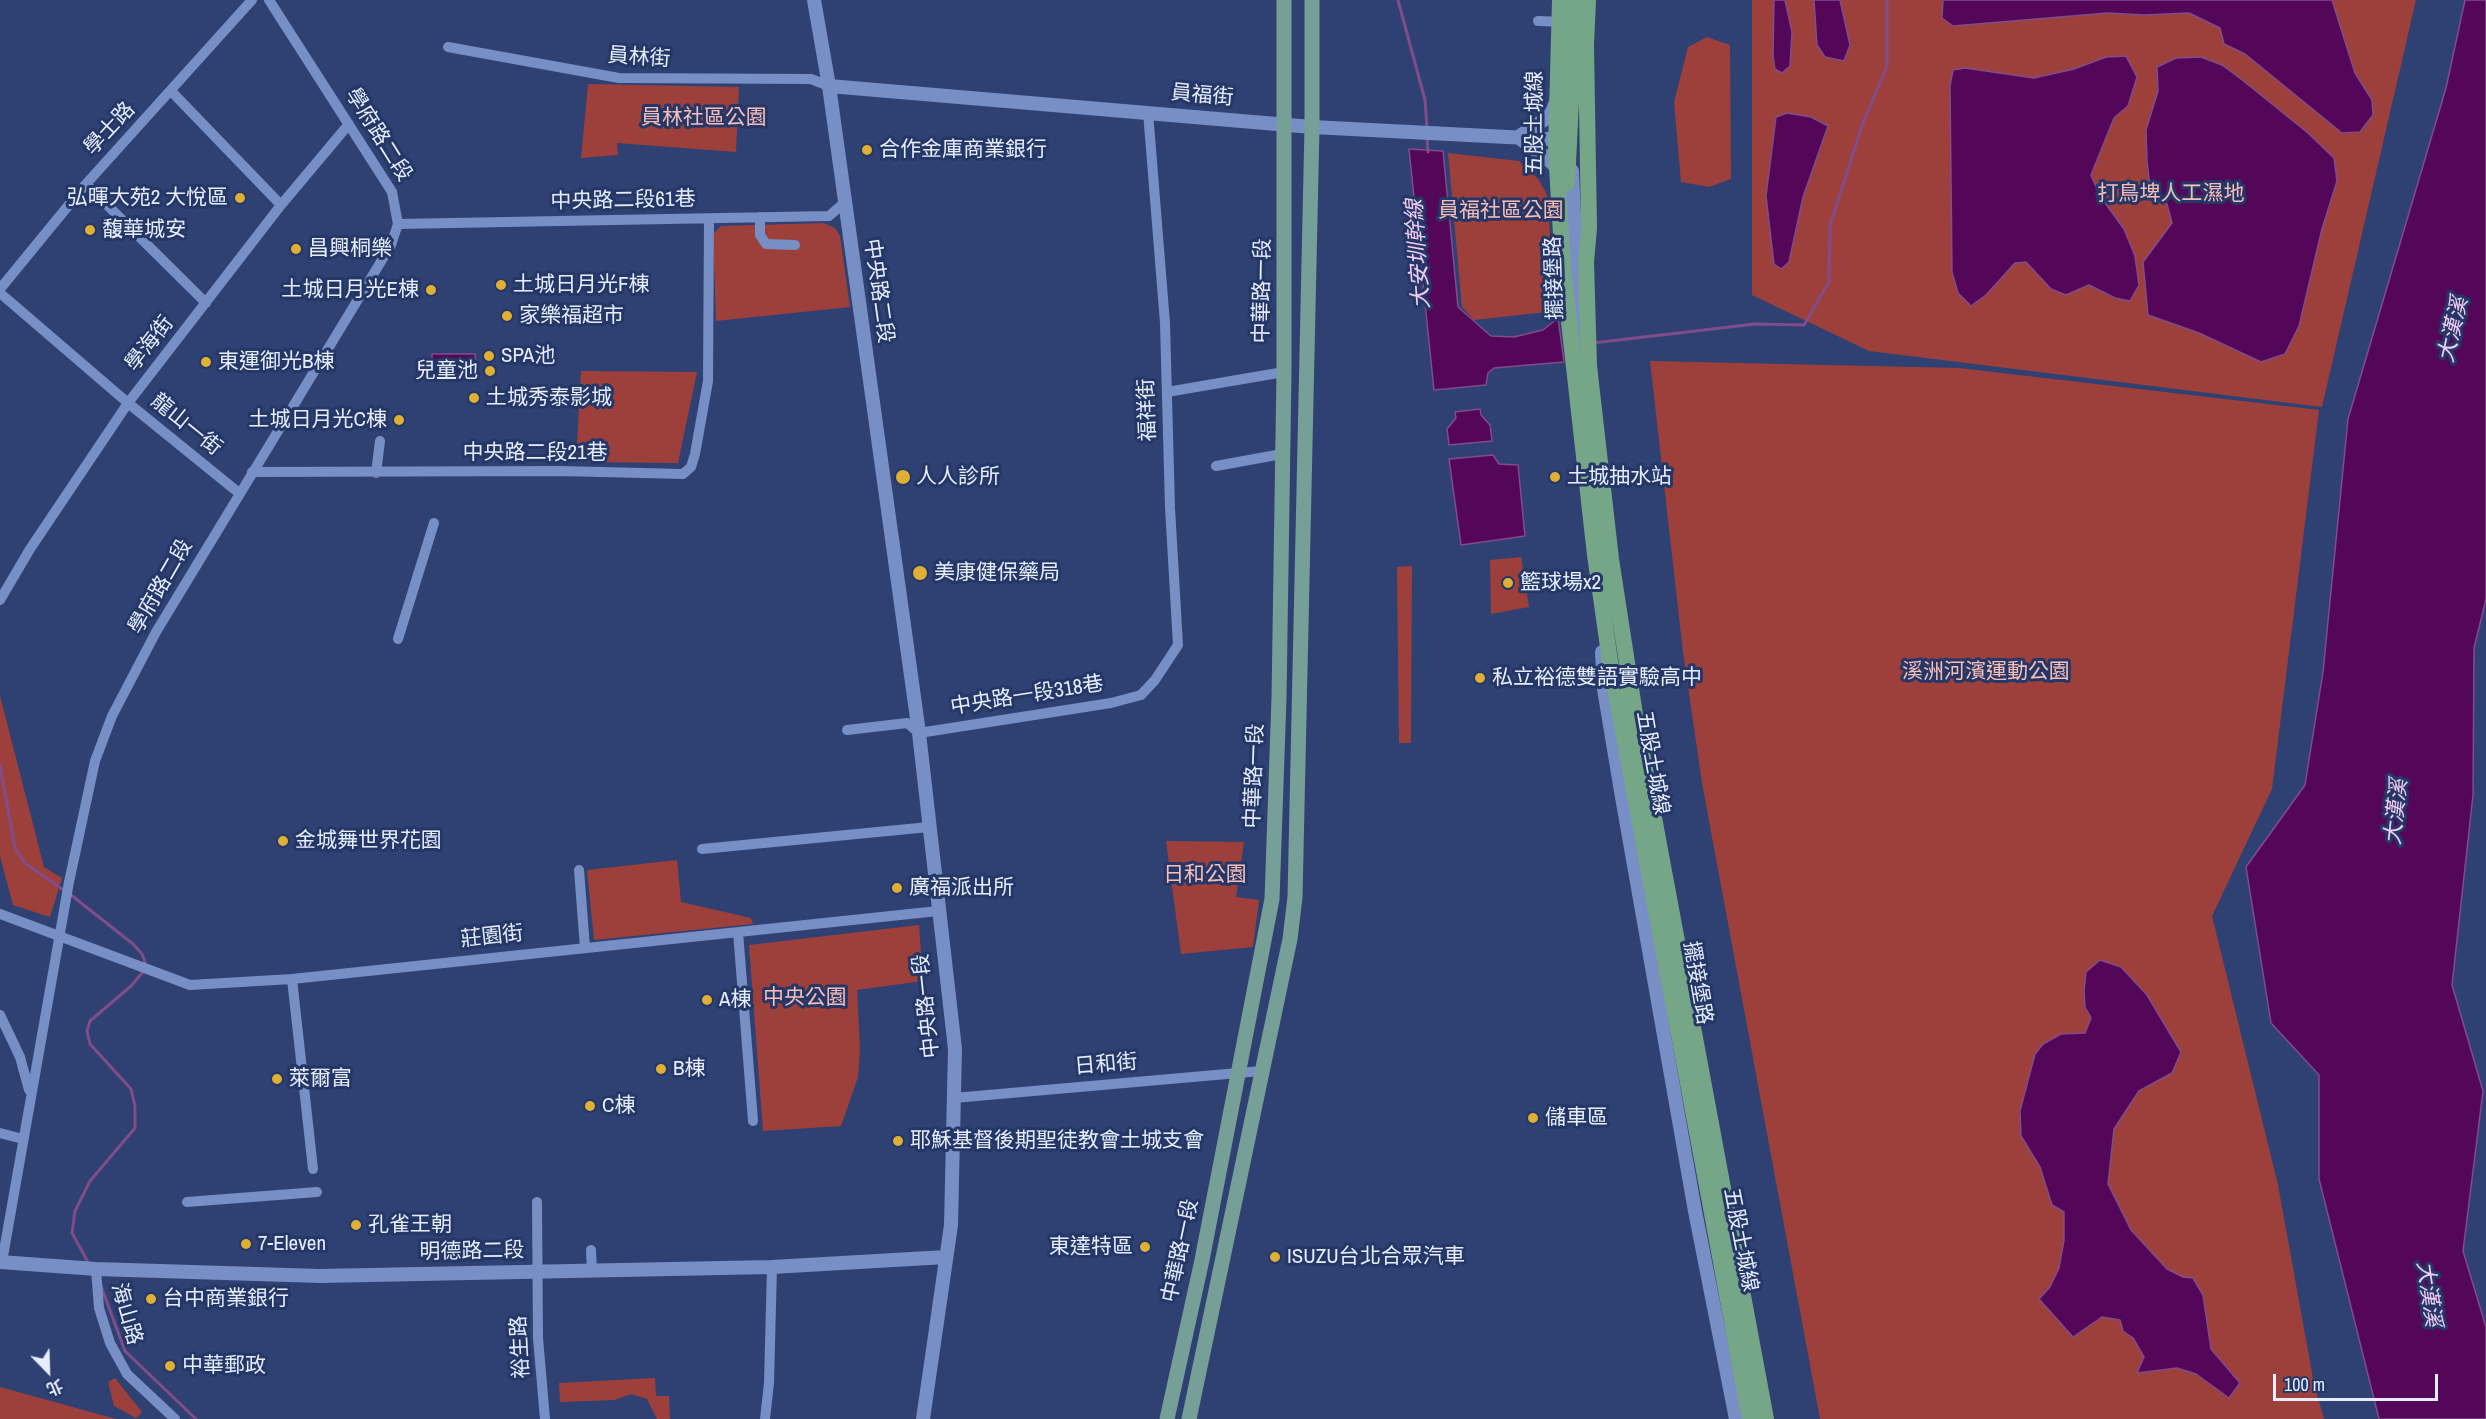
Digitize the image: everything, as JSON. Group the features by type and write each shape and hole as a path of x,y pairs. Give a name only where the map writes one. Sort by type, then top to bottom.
{"highway":[{"name":"五股土城線","path":"1560,0 1556,150 1563,268 1595,555 1610,661 1750,1419"},
{"path":"1563,268 1571,135 1574,0"},
{"name":"五股土城線","path":"1588,0 1589,228 1586,262 1589,366 1611,559 1625,652 1705,1098 1766,1419"},
{"path":"1571,135 1578,217 1586,262"}],"main road":[{"name":"中華路一段","path":"1167,1419 1239,1072 1272,899 1284,372 1286,124 1284,0"},
{"name":"中華路一段","path":"1189,1419 1219,1287 1261,1071 1290,939 1295,897 1312,127 1312,0"}],"street":[{"name":"學士路","path":"0,291 86,184 252,0"},
{"name":"學府路二段","path":"1,1265 59,934 95,761 112,716 156,632 391,245 398,224 392,192 269,0"},
{"name":"中央路二段","path":"814,0 829,86 898,588"},
{"name":"擺接堡路","path":"1574,0 1569,77 1580,355 1601,554 1621,686 1758,1419"},
{"path":"1538,21 1571,22"},
{"name":"員林街","path":"448,47 619,78 812,79 829,86"},
{"path":"1569,77 1550,116 1518,137 1545,156 1564,175 1572,188"},
{"name":"員福街","path":"829,86 1312,127 1518,137 1571,135"},
{"path":"171,91 281,205"},
{"name":"福祥街","path":"1141,695 1155,680 1178,645 1165,323 1148,112"},
{"name":"學海街","path":"0,600 30,549 128,403 281,205 349,124"},
{"path":"86,184 206,303"},
{"name":"中央路二段61巷","path":"398,224 829,216 844,203"},
{"path":"760,217 760,235 766,244 795,245"},
{"name":"中央路二段21巷","path":"252,472 560,471 683,474 691,467 709,358 709,219"},
{"name":"龍山一街","path":"0,291 128,403 239,493"},
{"path":"1167,392 1284,372"},
{"path":"376,473 380,441"},
{"path":"1216,466 1282,454"},
{"path":"398,639 434,523"},
{"name":"擺接堡路","path":"1601,554 1604,689 1695,1211 1736,1419"},
{"name":"中央路一段","path":"898,588 919,733 955,1049 951,1225 924,1419"},
{"name":"中央路一段318巷","path":"919,733 1112,703 1141,695"},
{"path":"847,730 907,723 919,733"},
{"path":"702,849 929,827"},
{"path":"579,870 585,948"},
{"name":"莊園街","path":"0,914 59,934 190,985 292,980 938,911"},
{"path":"738,932 753,1121"},
{"path":"1649,948 1669,944"},
{"path":"292,980 314,1169"},
{"path":"0,1015 20,1057 30,1095"},
{"name":"日和街","path":"954,1098 1261,1071"},
{"path":"0,1133 23,1139"},
{"path":"187,1202 317,1192"},
{"name":"裕生路","path":"537,1202 538,1338 545,1419"},
{"path":"591,1250 592,1270"},
{"name":"明德路二段","path":"1,1265 318,1276 772,1267 946,1257"},
{"path":"765,1419 769,1383 772,1267"},
{"name":"海山路","path":"96,1269 99,1308 110,1343 128,1374 175,1419"}],"green space":[{"name":"打鳥埤人工濕地","path":"1752,0 2416,0 2322,407 1869,351 1752,295"},
{"path":"1707,37 1730,45 1731,179 1709,187 1681,182 1674,102 1688,47"},
{"name":"員林社區公園","path":"588,84 739,87 736,152 617,143 618,155 581,158"},
{"name":"員福社區公園","path":"1448,153 1519,161 1539,180 1547,195 1556,311 1474,320 1462,307"},
{"path":"824,223 835,228 840,236 850,307 716,321 713,234 721,226"},
{"name":"溪洲河濱運動公園","path":"1650,361 1959,368 2319,410 2272,789 2212,916 2278,1185 2314,1384 2324,1419 1820,1419 1702,783 1683,652"},
{"path":"581,371 697,372 678,463 576,462"},
{"name":"籃球場x2","path":"1521,557 1529,607 1491,614 1490,560"},
{"path":"1412,566 1411,743 1399,743 1397,567"},
{"path":"0,696 44,867 62,878 50,917 13,905 0,856"},
{"name":"日和公園","path":"1166,841 1244,842 1236,897 1259,900 1253,947 1181,954"},
{"path":"677,860 681,902 751,918 753,924 594,940 587,870"},
{"name":"中央公園","path":"919,925 923,981 857,990 860,1049 858,1077 841,1126 763,1131 749,945"},
{"path":"115,1378 142,1412 136,1418 114,1406 108,1382"},
{"path":"655,1378 656,1396 669,1396 670,1419 657,1419 647,1399 631,1394 615,1400 560,1402 559,1383"},
{"path":"0,1387 116,1419 0,1419"}],"water":[{"path":"1774,0 1785,0 1792,32 1790,66 1782,73 1775,69 1773,56"},
{"path":"1814,0 1840,0 1850,45 1844,61 1825,57 1817,45"},
{"path":"1943,0 2332,0 2355,73 2372,100 2373,115 2360,132 2342,133 2245,54 2224,44 2220,28 2189,13 2145,15 2107,13 1953,26 1942,18"},
{"name":"大漢溪","path":"2465,0 2486,0 2486,599 2474,648 2473,795 2452,985 2483,1091 2463,1251 2486,1327 2486,1419 2379,1419 2319,1179 2319,1075 2271,1023 2246,867 2305,785 2323,672 2348,419 2446,88"},
{"path":"2126,56 2137,77 2128,106 2114,118 2091,175 2100,196 2124,229 2135,256 2139,285 2130,301 2115,298 2089,285 2066,295 2051,289 2026,262 2015,263 1986,295 1971,306 1958,293 1952,272 1950,86 1953,70 1965,68 2034,78 2074,69 2106,57"},
{"path":"2201,57 2222,65 2241,79 2308,133 2334,158 2337,181 2322,229 2299,326 2285,354 2261,362 2199,333 2148,315 2143,262 2172,223 2167,204 2151,195 2147,161 2146,130 2158,91 2157,67 2176,58"},
{"path":"1787,113 1811,117 1828,126 1803,197 1789,262 1781,269 1774,264 1766,196 1776,117"},
{"path":"1409,149 1443,151 1458,307 1491,336 1514,337 1543,330 1558,318 1564,362 1494,368 1488,373 1486,385 1434,390"},
{"path":"432,354 475,354 476,378 432,379"},
{"path":"1480,409 1481,415 1490,425 1492,441 1449,445 1447,429 1456,418 1455,412"},
{"path":"1493,455 1499,464 1518,465 1525,536 1461,545 1449,459"},
{"path":"2100,960 2121,967 2147,995 2181,1052 2172,1073 2139,1091 2114,1129 2108,1184 2131,1230 2167,1269 2183,1277 2193,1278 2203,1295 2211,1349 2240,1383 2229,1398 2196,1374 2177,1368 2137,1373 2144,1357 2133,1338 2123,1331 2120,1320 2102,1317 2073,1337 2039,1299 2050,1287 2059,1268 2064,1240 2064,1212 2052,1205 2040,1167 2021,1136 2020,1111 2035,1054 2043,1044 2061,1034 2085,1033 2091,1018 2085,1007 2086,972"}],"waterway":[{"name":"大安圳幹線","path":"1398,0 1425,100 1427,128"},
{"path":"1593,343 1755,324 1804,325 1829,282 1830,225 1864,120 1887,67 1887,0"},
{"name":"大安圳幹線","path":"1427,137 1428,152"},
{"path":"0,765 15,848 26,864 65,891"},
{"path":"71,895 133,944 142,954 146,965"},
{"path":"89,1264 72,1233 75,1211 90,1181 135,1128 135,1106 131,1089 90,1044 87,1031 90,1021 131,986 144,971"},
{"path":"101,1286 125,1351 196,1419"}],"place":[{"name":"合作金庫商業銀行","path":"867,150"},
{"name":"弘暉大苑2 大悅區","path":"240,198"},
{"name":"馥華城安","path":"90,230"},
{"name":"昌興桐樂","path":"296,249"},
{"name":"土城日月光F棟","path":"501,285"},
{"name":"土城日月光E棟","path":"431,290"},
{"name":"家樂福超市","path":"507,316"},
{"name":"SPA池","path":"489,356"},
{"name":"東運御光B棟","path":"206,362"},
{"name":"兒童池","path":"490,371"},
{"name":"土城秀泰影城","path":"474,398"},
{"name":"土城日月光C棟","path":"399,420"},
{"name":"人人診所","path":"903,477"},
{"name":"土城抽水站","path":"1555,477"},
{"name":"美康健保藥局","path":"920,573"},
{"name":"籃球場x2","path":"1508,583"},
{"name":"私立裕德雙語實驗高中","path":"1480,678"},
{"name":"金城舞世界花園","path":"283,841"},
{"name":"廣福派出所","path":"897,888"},
{"name":"A棟","path":"707,1000"},
{"name":"B棟","path":"661,1069"},
{"name":"萊爾富","path":"277,1079"},
{"name":"C棟","path":"590,1106"},
{"name":"儲車區","path":"1533,1118"},
{"name":"耶穌基督後期聖徒教會土城支會","path":"898,1141"},
{"name":"孔雀王朝","path":"356,1225"},
{"name":"7-Eleven","path":"246,1244"},
{"name":"東達特區","path":"1145,1247"},
{"name":"ISUZU台北合眾汽車","path":"1275,1257"},
{"name":"台中商業銀行","path":"151,1299"},
{"name":"中華郵政","path":"170,1366"}]}
